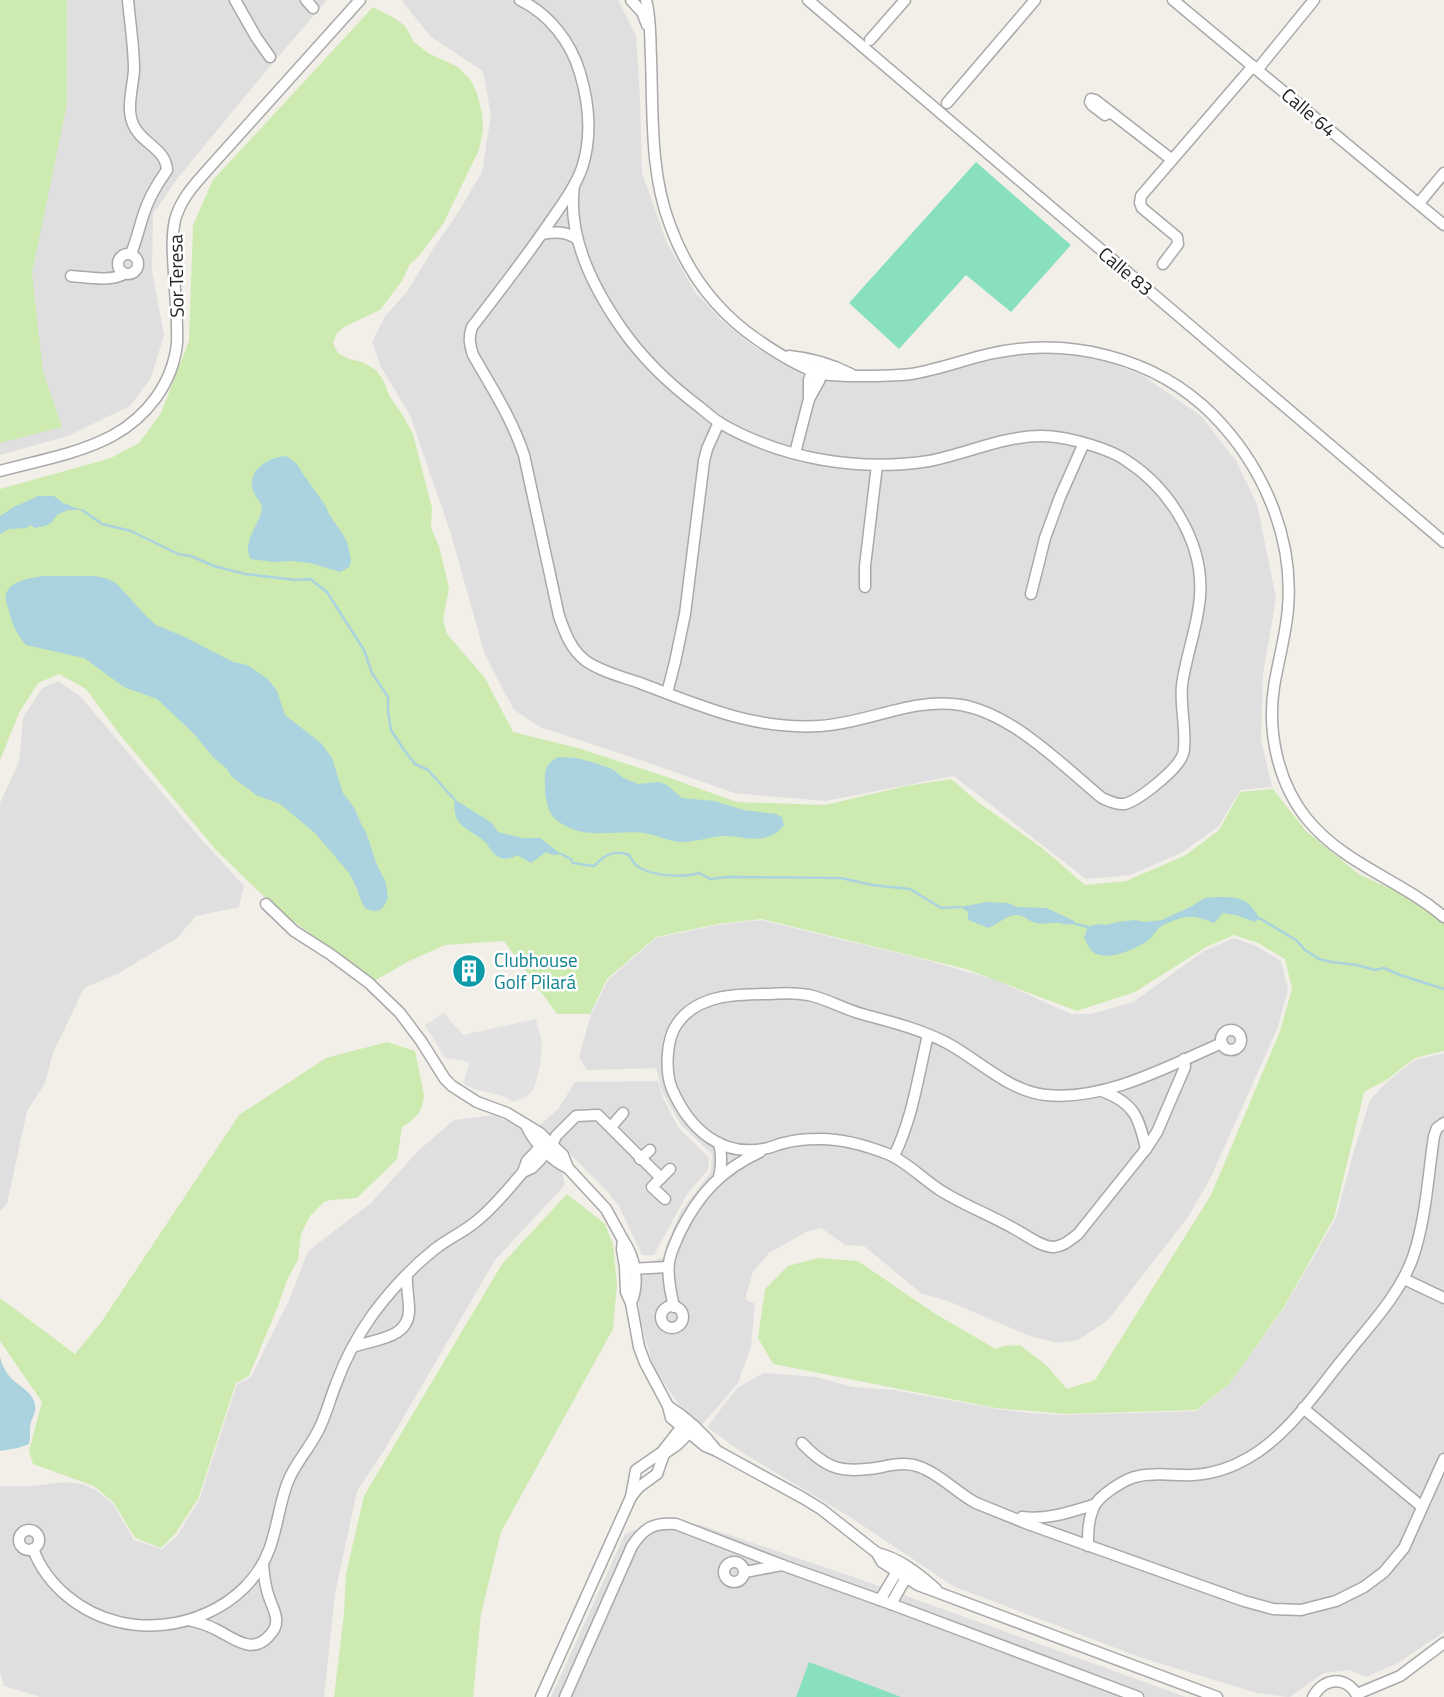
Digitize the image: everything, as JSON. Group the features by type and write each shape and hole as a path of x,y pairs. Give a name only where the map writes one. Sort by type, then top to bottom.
{"street":[{"path":"71,276 107,278 124,274 118,268 118,261 123,255 131,254 153,190 167,170 167,164 160,152 136,131 132,123 130,114 134,68 128,0"},
{"path":"235,0 270,57"},
{"name":"Sor Teresa","path":"0,471 98,442 127,426 148,408 162,388 175,357 177,324 173,241 175,223 186,195 360,0"},
{"path":"520,0 541,13 556,29 568,45 581,76 589,129 583,167 572,200 578,239 601,295 648,363 666,381 719,422 795,453 827,461 877,465 952,457 1010,440 1038,436 1061,437 1110,451 1145,474 1163,493 1185,526 1197,561 1200,581 1197,619 1182,685 1184,748 1177,764 1134,801 1112,803 1031,740 988,712 942,703 913,705 858,721 782,727 722,713 599,668 585,660 565,634 524,455 512,422 469,344 472,327 575,186"},
{"path":"631,0 642,12 650,32"},
{"path":"646,0 650,32 655,158 659,188 670,225 692,272 720,307 748,332 786,356 802,357 818,367 841,369 855,376 916,373 992,353 1020,349 1086,349 1125,361 1167,380 1211,413 1239,446 1258,475 1268,493 1279,526 1286,563 1289,605 1272,707 1273,740 1292,796 1327,840 1351,859 1430,905 1444,917"},
{"name":"Calle 83","path":"808,0 1444,542"},
{"path":"870,40 905,0"},
{"path":"947,103 1035,0"},
{"name":"Calle 64","path":"1173,0 1444,225"},
{"path":"1163,264 1179,241 1142,208 1140,199 1143,192 1314,0"},
{"path":"1111,112 1171,159"},
{"path":"1419,203 1444,173"},
{"path":"542,234 563,233 578,239"},
{"path":"795,453 818,367"},
{"path":"667,693 685,614 704,461 719,422"},
{"path":"1031,594 1045,538 1084,443"},
{"path":"865,587 877,465"},
{"path":"266,904 295,931 369,983 400,1013 452,1086 477,1102 508,1113 540,1133 563,1155 568,1168 606,1209 631,1254 629,1269 635,1294 631,1303 639,1347 668,1406 671,1418 707,1438 717,1451 803,1497 877,1553 890,1556 918,1585 1217,1697"},
{"path":"767,1149 734,1149 696,1128 669,1082 667,1066 677,1023 691,1010 707,1002 732,995 794,993 818,998 928,1035 946,1043 1009,1083 1045,1094 1074,1095 1101,1091 1222,1043"},
{"path":"894,1156 902,1141 914,1101 928,1035"},
{"path":"674,1307 668,1267 670,1257 701,1196 719,1177 745,1159 797,1140 842,1140 894,1156 930,1184 966,1205 1047,1246 1058,1247 1078,1234 1146,1149 1166,1114 1185,1067 1184,1059"},
{"path":"1101,1091 1115,1096 1138,1117 1146,1149"},
{"path":"603,1124 623,1114"},
{"path":"33,1549 37,1560 62,1592 102,1616 130,1625 149,1626 189,1620 214,1610 256,1576 263,1564 274,1535 288,1481 319,1431 344,1365 373,1314 407,1275 437,1247 481,1218 523,1172 527,1161 549,1144 576,1116 598,1115 619,1144 640,1159 646,1171 661,1178"},
{"path":"1006,1515 1034,1518 1093,1505 1115,1487 1138,1476 1213,1472 1251,1456 1283,1431 1391,1299 1404,1279 1421,1227 1434,1136 1437,1128 1444,1122"},
{"path":"719,1143 722,1153 719,1177"},
{"path":"640,1159 650,1150"},
{"path":"665,1199 652,1187 670,1169"},
{"path":"629,1269 668,1267"},
{"path":"353,1347 396,1334 405,1325 409,1310 407,1275"},
{"path":"1404,1279 1444,1298"},
{"path":"1303,1408 1421,1506"},
{"path":"541,1697 631,1497 636,1470 662,1452 688,1427"},
{"path":"631,1497 639,1487 657,1474 664,1454 677,1445 688,1427"},
{"path":"802,1443 817,1458 847,1470 858,1471 895,1464 920,1467 965,1498 1006,1515 1273,1609 1301,1609 1336,1601 1364,1587 1384,1572 1404,1548 1444,1459"},
{"path":"1088,1546 1093,1505"},
{"path":"565,1697 632,1546 641,1533 663,1523 676,1524 1138,1697"},
{"path":"189,1620 216,1629 235,1641 249,1645 263,1642 275,1628 276,1621 265,1584 263,1564"},
{"path":"745,1572 782,1565"},
{"path":"880,1600 899,1567"},
{"path":"891,1604 909,1574"},
{"path":"1313,1697 1317,1690 1330,1682 1338,1681 1352,1688 1357,1695 1400,1676 1444,1643"}],"shaded area":[{"path":"0,0 327,0 177,179 153,214 152,271 164,335 151,378 130,406 68,436 0,455"},
{"path":"618,0 636,35 642,173 666,241 695,292 721,320 756,348 829,380 887,382 911,379 1022,353 1092,356 1142,375 1201,416 1236,461 1257,504 1276,598 1263,674 1261,740 1272,787 1240,790 1219,826 1183,852 1131,875 1086,879 954,776 825,801 734,793 540,727 514,710 485,655 450,531 410,415 381,367 372,342 385,316 407,292 482,172 491,115 483,71 431,37 402,1"},
{"path":"58,681 81,697 244,886 239,907 196,916 177,938 119,973 84,988 53,1053 45,1083 27,1111 7,1204 0,1211 0,803 19,762 23,718 42,688"},
{"path":"761,920 996,980 1071,1014 1091,1014 1133,1002 1204,951 1234,938 1256,946 1281,961 1288,989 1278,1027 1210,1179 1188,1217 1107,1321 1078,1340 1057,1343 1030,1336 948,1301 922,1294 864,1246 845,1245 821,1228 806,1232 769,1253 753,1272 745,1299 755,1304 751,1347 738,1383 702,1425 687,1416 654,1369 639,1316 639,1265 665,1257 666,1246 681,1211 711,1172 712,1154 681,1125 662,1091 656,1068 587,1070 579,1057 591,1014 608,980 656,938 718,925"},
{"path":"444,1013 463,1035 536,1019 542,1041 540,1066 534,1089 526,1097 513,1102 463,1083 470,1062 445,1058 425,1025"},
{"path":"1444,1053 1444,1632 1398,1663 1366,1677 1349,1670 1323,1673 1287,1697 1257,1693 1139,1657 953,1586 853,1519 740,1451 707,1427 738,1387 764,1373 816,1377 852,1387 894,1390 1029,1413 1066,1415 1197,1411 1230,1383 1284,1308 1336,1218 1370,1100 1389,1080 1415,1060"},
{"path":"658,1081 663,1098 678,1127 709,1158 708,1170 687,1194 654,1255 642,1255 619,1206 556,1140 539,1126 559,1108 575,1082"},
{"path":"494,1115 520,1128 561,1169 565,1185 495,1260 385,1449 357,1491 335,1594 324,1697 40,1697 4,1686 0,1672 0,1486 65,1482 82,1484 96,1490 113,1504 134,1540 162,1549 177,1536 199,1500 237,1384 251,1377 290,1298 308,1251 371,1203 418,1151 454,1120"},
{"path":"662,1519 700,1525 862,1580 1186,1697 551,1697 625,1534"}],"green space":[{"path":"0,0 67,0 67,104 32,273 43,372 62,427 0,443"},
{"path":"373,7 405,26 414,42 428,53 458,67 470,79 477,93 483,129 479,150 443,224 410,264 402,281 380,310 344,327 337,333 333,343 338,353 376,370 413,434 432,508 431,528 439,546 449,588 443,620 447,634 485,678 513,732 578,748 737,802 825,805 906,786 951,779 1042,848 1085,885 1126,881 1186,855 1219,830 1240,792 1273,789 1306,831 1360,875 1408,896 1444,923 1444,1051 1415,1058 1388,1079 1364,1092 1334,1218 1284,1307 1230,1383 1197,1410 1066,1414 996,1408 773,1364 758,1338 765,1289 788,1266 818,1258 858,1261 934,1313 996,1349 1020,1345 1045,1364 1067,1389 1095,1380 1211,1195 1280,1031 1292,989 1285,959 1258,943 1234,935 1206,947 1135,992 1077,1011 966,969 761,919 718,924 656,937 607,979 590,1014 557,1014 504,941 445,945 376,980 280,912 216,850 117,731 86,689 59,674 38,683 19,713 0,760 0,489 111,458 139,443 161,413 189,341 193,225 213,180"},
{"path":"976,162 1071,245 1011,312 966,275 899,349 849,303"},
{"path":"387,1042 415,1051 424,1095 418,1114 402,1127 397,1159 357,1198 324,1202 310,1216 301,1234 298,1260 288,1278 249,1376 236,1383 198,1499 175,1534 161,1548 135,1538 114,1503 94,1486 33,1464 29,1451 42,1402 0,1341 0,1298 75,1354 102,1321 239,1115 326,1058"},
{"path":"567,1194 605,1224 613,1244 617,1285 613,1329 501,1532 481,1614 473,1697 334,1697 346,1574 364,1496 502,1264"},
{"path":"809,1662 901,1697 796,1697"}],"water":[{"path":"283,456 297,464 344,536 351,561 349,567 340,572 310,563 251,559 249,542 262,510 254,493 252,479 258,468"},
{"path":"38,496 54,496 63,503 82,510 68,510 57,515 45,526 35,528 31,525 9,529 0,534 0,516"},
{"path":"45,576 95,576 108,579 117,584 156,625 233,662 247,665 268,679 277,691 285,715 321,743 332,758 343,793 355,809 366,832 386,883 388,898 384,906 375,911 365,908 349,873 315,833 280,804 256,795 231,776 194,734 157,699 124,687 84,658 26,645 13,625 6,594 17,583"},
{"path":"558,757 592,762 612,769 638,784 659,782 667,785 682,798 714,801 744,810 776,814 782,817 784,825 774,834 762,838 724,836 681,842 649,834 592,833 570,828 552,815 545,789 548,765"},
{"path":"454,799 492,823 498,832 523,838 540,838 561,854 546,852 531,863 517,855 507,859 498,857 485,842 458,821"},
{"path":"1205,898 1242,900 1251,906 1259,918 1255,922 1223,913 1214,923 1187,917 1159,928 1141,945 1105,956 1093,952 1084,938 1088,927 1097,924 1162,920"},
{"path":"987,902 1047,908 1076,924 1039,924 1015,915 989,928 968,920 968,912 960,907"},
{"path":"0,1357 10,1377 32,1397 35,1412 30,1425 29,1444 0,1451"}],"waterway":[{"path":"82,510 102,524 131,531 178,554 245,574 310,579 327,592 364,650 372,673 388,697 391,730 415,764 428,770 454,799"},
{"path":"561,854 573,863 594,866 610,854 623,853 629,855 638,867 646,871 677,876 699,873 710,879 841,878 910,889 941,908 960,907"},
{"path":"1259,918 1296,940 1319,959 1375,970 1384,968 1444,989"},
{"path":"1076,924 1088,927"}],"place":[{"name":"Clubhouse Golf Pilará","path":"469,971"}]}
